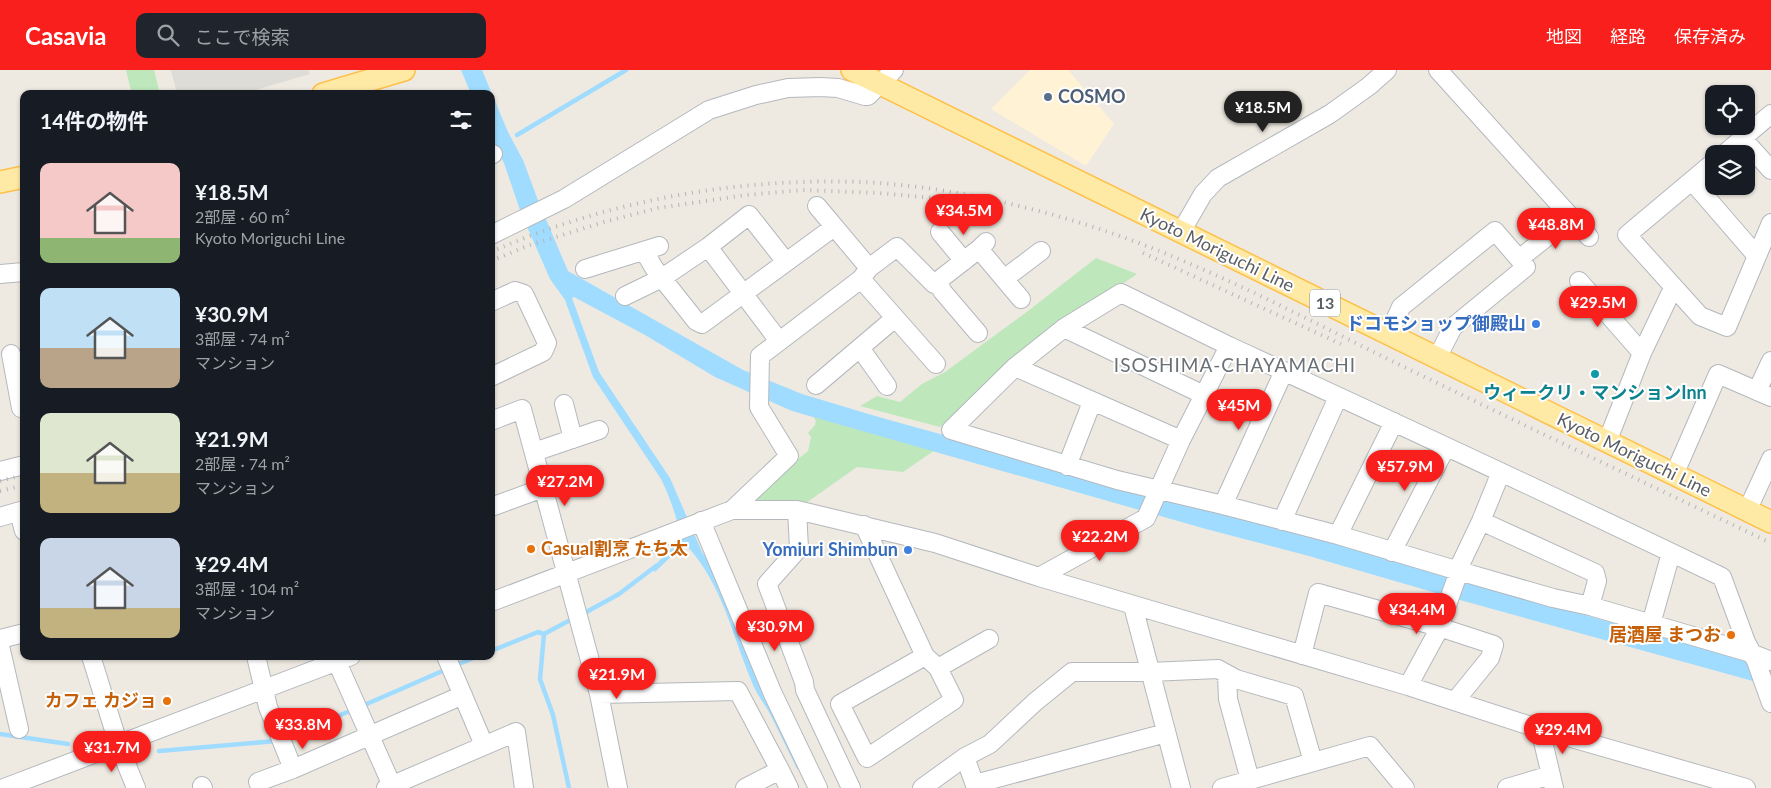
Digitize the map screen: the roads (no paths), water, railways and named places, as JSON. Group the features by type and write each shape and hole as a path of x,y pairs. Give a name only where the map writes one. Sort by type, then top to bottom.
{"main road":[{"path":"336,90 404,70"},
{"name":"Kyoto Moriguchi Line","path":"852,70 887,76 1181,232 1771,522"},
{"path":"0,182 20,178"}],"street":[{"path":"1181,232 1202,194 1218,178 1330,114 1369,86 1386,70"},
{"path":"1438,70 1589,237"},
{"path":"495,233 564,199 710,110 756,95 788,88 838,88 868,96 887,76"},
{"path":"1734,145 1771,114"},
{"path":"1742,138 1771,170"},
{"path":"1705,170 1627,235 1700,316 1727,328 1771,223"},
{"path":"1692,181 1756,255"},
{"path":"817,206 834,227 895,318 936,364"},
{"path":"625,296 662,278 708,247 749,215 786,262"},
{"path":"1519,259 1572,217"},
{"path":"585,269 652,248 662,278 696,321 702,324 834,227"},
{"path":"1389,334 1401,308 1495,231 1526,267 1453,327 1437,358"},
{"path":"940,232 964,261"},
{"path":"732,510 789,456 759,407 760,356 898,247 934,284 983,245 1004,279 1020,299"},
{"path":"708,247 780,341"},
{"path":"1004,279 1041,251"},
{"path":"0,274 20,272"},
{"path":"1579,281 1642,353"},
{"path":"937,282 943,292 978,332"},
{"path":"1608,442 1642,353 1673,288"},
{"path":"495,300 515,291 524,294 547,343 543,352 495,375"},
{"path":"1759,658 1590,606 1458,573 1338,535 1117,480 951,430 1014,367 1064,328 1121,293 1338,398 1394,422 1722,577 1746,642 1759,658 1768,695"},
{"path":"816,385 895,318"},
{"path":"1064,328 1204,394"},
{"path":"1039,577 1146,518 1181,440 1229,346"},
{"path":"860,348 887,386"},
{"path":"12,354 20,402"},
{"path":"1674,475 1718,374 1764,394 1771,361"},
{"path":"1014,367 1181,440"},
{"path":"1223,505 1284,371"},
{"path":"1282,521 1338,398"},
{"path":"1067,466 1092,402"},
{"path":"564,404 573,439"},
{"path":"495,415 522,410 599,694 618,788"},
{"path":"1338,535 1394,422"},
{"path":"534,452 599,430"},
{"path":"1392,552 1446,447"},
{"path":"1747,511 1771,459"},
{"path":"0,471 20,465"},
{"path":"1408,686 1439,627 1460,563 1481,521 1501,472"},
{"path":"495,506 543,488"},
{"path":"495,600 732,510 797,510 935,543 1133,606 1408,686 1540,729 1746,788"},
{"path":"797,510 799,548 767,584 804,682 804,690 851,788"},
{"path":"0,517 20,512"},
{"path":"701,521 773,694 818,788"},
{"path":"1481,521 1595,573 1597,581 1590,606"},
{"path":"864,525 932,662 954,700 867,758 840,704 932,662 988,639"},
{"path":"1651,624 1671,552"},
{"path":"1302,654 1318,593 1348,610 1439,627 1494,644 1490,658 1455,701"},
{"path":"1133,606 1181,788"},
{"path":"0,639 20,634"},
{"path":"0,646 19,728"},
{"path":"92,660 118,746 136,788"},
{"path":"257,660 268,707 293,769"},
{"path":"4,788 341,660"},
{"path":"344,660 357,706 391,787 516,732 524,788"},
{"path":"449,663 484,745"},
{"path":"922,788 972,752 990,744 1072,672 1150,672 1218,669 1236,679 1294,696 1313,762"},
{"path":"1227,675 1228,699 1250,780"},
{"path":"599,694 738,691 789,788"},
{"path":"261,788 258,782 293,769 463,695"},
{"path":"1507,788 1553,782 1540,729"},
{"path":"965,757 975,786 1166,733"},
{"path":"1222,788 1370,746 1405,788"},
{"path":"746,788 780,770"}],"water":[{"path":"461,70 482,70 490,90 469,90"},
{"path":"495,101 508,132 523,160 568,271 743,370 802,394 882,418 1276,527 1771,668 1771,686 1309,556 1206,529 792,411 715,377 645,335 574,297 572,298 599,372 670,478 702,552 714,570 758,683 780,721 800,770 797,769 770,714 757,693 718,593 699,561 687,546 680,548 655,572 652,568 676,544 682,541 671,502 661,479 593,377 565,300 550,279 521,213 504,163 495,147"}],"waterway":[{"path":"517,135 626,70"},
{"path":"581,615 619,594 656,566"},
{"path":"569,788 553,715 540,679 544,634 574,618"},
{"path":"495,649 538,632 544,634"},
{"path":"454,666 468,660"},
{"path":"362,706 447,669"},
{"path":"286,737 355,709"},
{"path":"0,734 68,744"},
{"path":"159,751 276,741"}],"railway":[{"path":"495,250 537,233 632,205 731,187 830,181 879,183 928,188 1002,202 1050,214 1116,235 1240,286 1771,543"},
{"path":"495,259 527,246 604,222 658,208 746,195 802,190 879,193 956,200 990,207"},
{"path":"1143,253 1341,344"},
{"path":"0,481 20,476"},
{"path":"0,491 20,486"}],"place":[{"name":"COSMO","path":"1048,97"},
{"name":"ドコモショップ御殿山","path":"1536,324"},
{"name":"ウィークリ・マンションInn","path":"1595,374"},
{"name":"Casual割烹 たち太","path":"531,549"},
{"name":"Yomiuri Shimbun","path":"908,550"},
{"name":"居酒屋 まつお","path":"1731,635"},
{"name":"カフェ カジョ","path":"167,701"}],"district":[{"name":"ISOSHIMA-CHAYAMACHI","path":"1235,365"}]}
